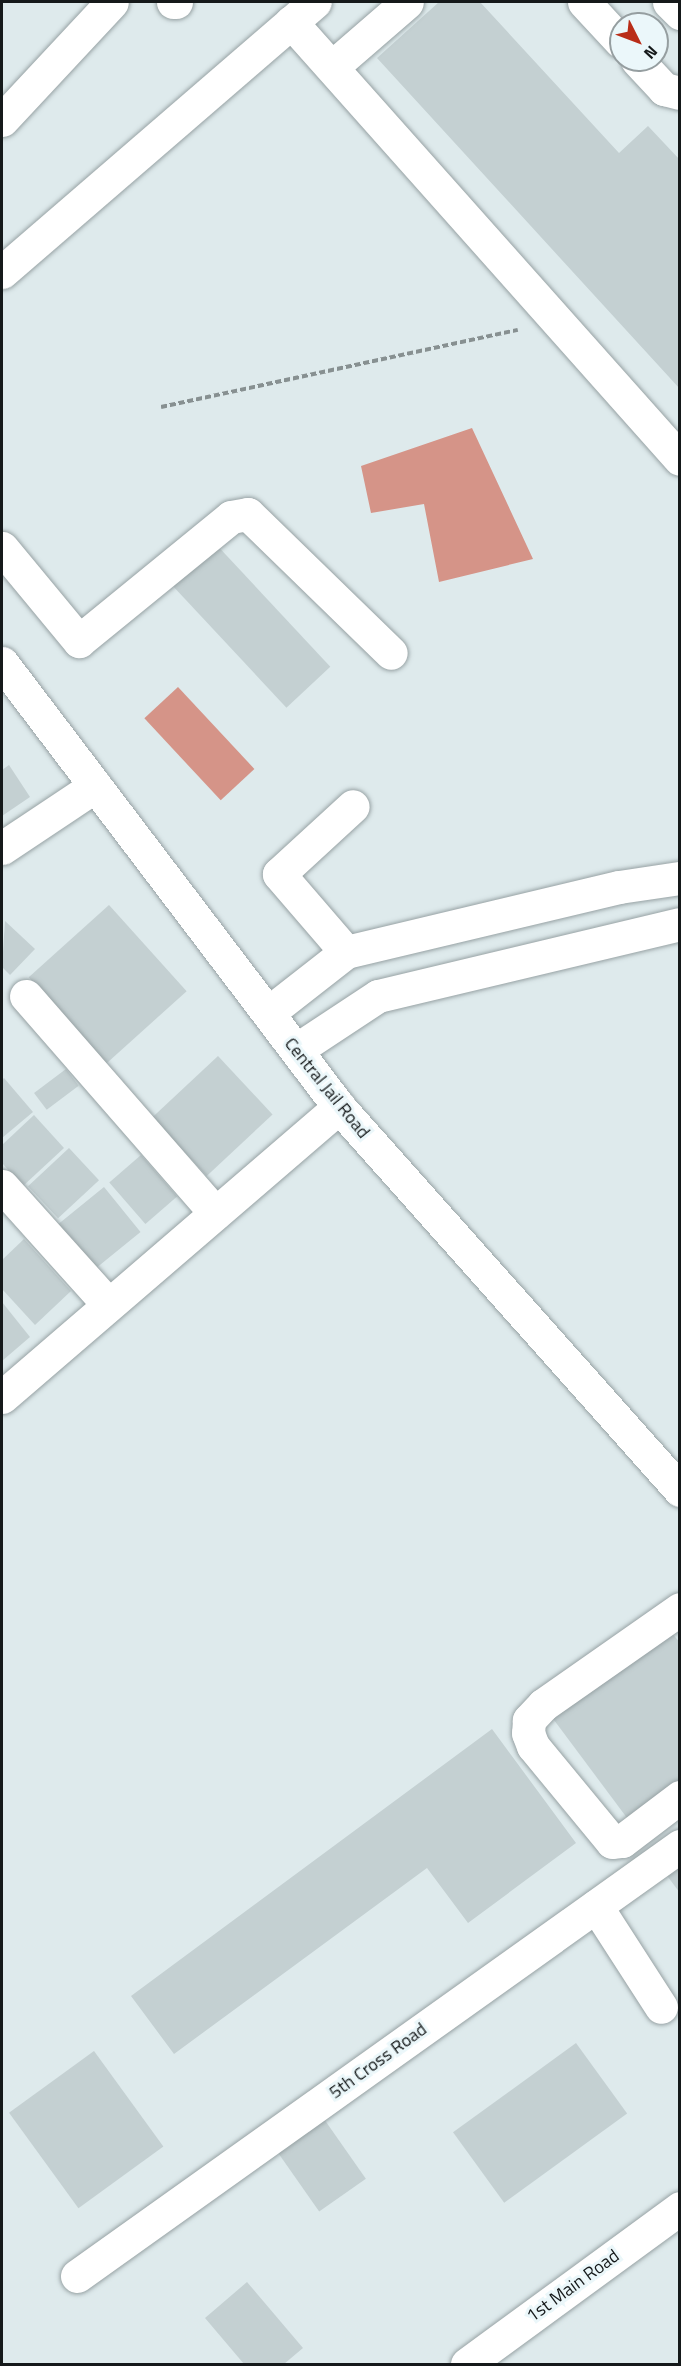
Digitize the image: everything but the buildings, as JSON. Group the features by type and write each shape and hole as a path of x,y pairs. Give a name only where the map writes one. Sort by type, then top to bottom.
{"street":[{"path":"2,120 112,2"},
{"path":"332,67 407,2"},
{"path":"584,2 609,29"},
{"path":"669,2 680,13"},
{"path":"2,272 303,12 332,67 560,321 680,459"},
{"path":"648,72 664,89 680,93"},
{"path":"2,548 79,641 231,517 248,514 391,653"},
{"name":"Central Jail Road","path":"6,679 95,786 339,1107 680,1490"},
{"path":"2,848 95,786"},
{"path":"346,952 279,874 353,806"},
{"path":"268,1013 346,952 619,887 680,878"},
{"path":"296,1050 378,996 680,924"},
{"path":"26,996 215,1213"},
{"path":"2,1397 339,1107"},
{"path":"2,1186 108,1304"},
{"path":"680,1609 543,1705 529,1719 528,1733 533,1746 612,1842 622,1842 680,1797"},
{"name":"5th Cross Road","path":"77,2276 680,1846"},
{"path":"596,1906 661,2007"},
{"name":"1st Main Road","path":"467,2364 680,2208"}],"path":[{"path":"161,407 560,321"}],"shaded area":[{"path":"472,428 533,559 439,582 424,504 371,513 361,466"},
{"path":"178,687 254,769 221,800 144,718"}]}
